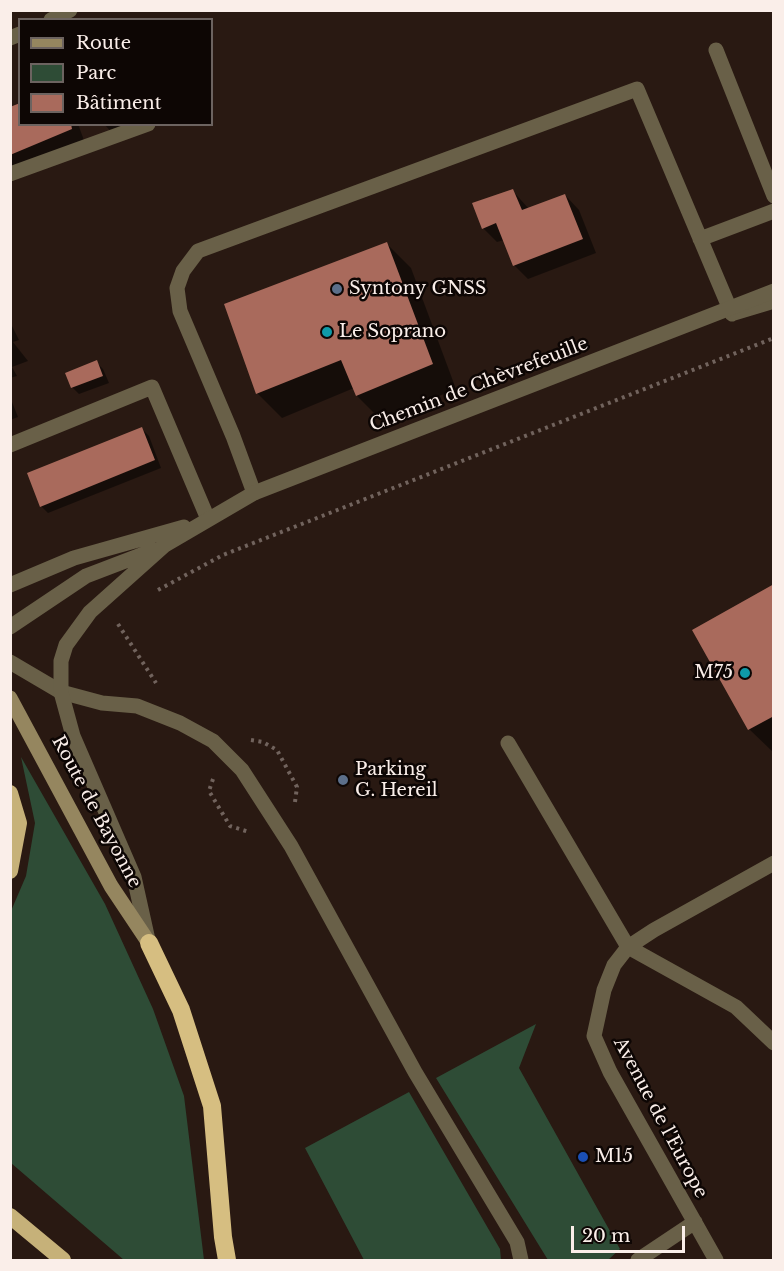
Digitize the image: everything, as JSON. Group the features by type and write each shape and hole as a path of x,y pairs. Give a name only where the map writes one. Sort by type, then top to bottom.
{"highway":[{"path":"10,793 19,823 10,871"},
{"path":"149,943 181,1010 212,1106 227,1260"},
{"path":"10,1216 63,1260"}],"main road":[{"name":"Route de Bayonne","path":"10,698 111,886 149,943"}],"street":[{"path":"55,18 70,10"},
{"path":"716,50 774,196"},
{"path":"254,493 233,436 180,311 177,288 183,271 198,250 637,89 731,311 774,301"},
{"path":"10,174 142,126"},
{"path":"700,239 774,211"},
{"name":"Chemin de Chèvrefeuille","path":"10,627 86,576 165,545 254,493 623,350 731,311 774,291"},
{"path":"10,445 152,387 205,521"},
{"name":"Chemin de Chèvrefeuille","path":"10,585 74,558 205,521"},
{"name":"Chemin de Chèvrefeuille","path":"149,943 134,877 73,736 61,692 60,661 77,628 102,601 165,545"},
{"path":"10,662 61,692 102,703 136,706 180,723 213,741 255,787 291,846 415,1072 517,1242 521,1260"},
{"path":"508,743 628,947 736,1007 774,1043"},
{"name":"Avenue de l'Europe","path":"716,1260 610,1072 594,1036 604,990 614,965 628,947 774,863"},
{"path":"638,1260 694,1222"}],"path":[{"path":"156,592 223,555 772,338"},
{"path":"126,617 118,624 180,723"}],"green space":[{"path":"21,757 105,904 153,1009 184,1096 204,1260 124,1260 11,1163 11,911 26,876 35,823"},
{"path":"536,1024 519,1068 620,1249 608,1260 548,1260 436,1078"},
{"path":"409,1092 500,1249 501,1260 364,1260 305,1148"}],"building":[{"path":"18,104 18,126 71,126 72,129 10,155 10,107"},
{"path":"513,189 522,210 565,194 583,239 513,266 496,223 482,229 472,203"},
{"name":"Le Soprano","path":"387,242 433,364 356,396 341,360 256,394 224,304"},
{"path":"97,360 103,376 71,388 65,373"},
{"path":"142,427 155,460 40,507 27,473"},
{"name":"M75","path":"774,584 774,716 748,730 692,630"}],"place":[{"name":"Syntony GNSS","path":"337,289"},
{"name":"Le Soprano","path":"327,332"},
{"name":"M75","path":"745,673"},
{"name":"Parking G. Hereil","path":"343,780"},
{"name":"M15","path":"583,1157"}]}
